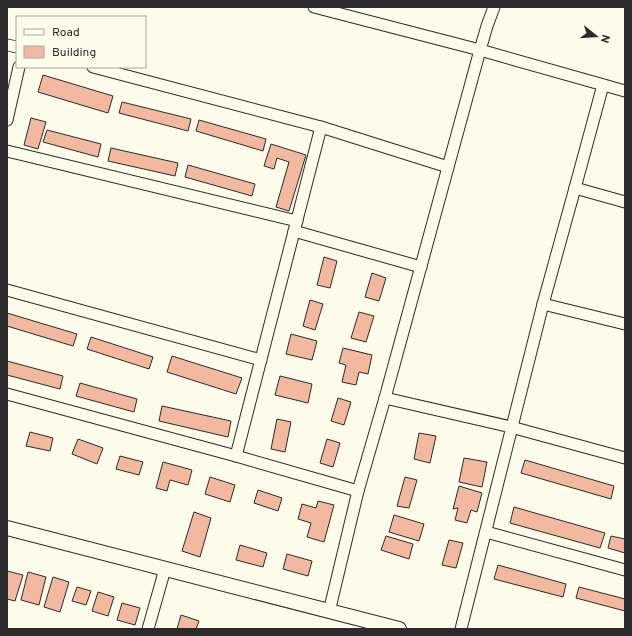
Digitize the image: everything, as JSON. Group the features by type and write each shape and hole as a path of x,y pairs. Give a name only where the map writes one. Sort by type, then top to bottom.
{"street":[{"path":"314,7 480,50 625,91"},
{"path":"329,612 358,491 385,398 480,50 494,7"},
{"path":"7,120 19,68"},
{"path":"97,68 321,127 448,168"},
{"path":"461,629 543,304 603,85"},
{"path":"236,456 321,127"},
{"path":"7,151 296,226 421,267"},
{"path":"576,188 625,202"},
{"path":"7,290 261,360"},
{"path":"543,304 625,324"},
{"path":"7,394 236,456 358,491"},
{"path":"385,398 511,427 625,458"},
{"path":"7,528 399,629"},
{"path":"486,532 625,570"},
{"path":"148,629 165,569"}],"building":[{"path":"43,75 113,96 108,113 38,92"},
{"path":"122,102 191,119 188,131 119,113"},
{"path":"31,118 46,122 38,149 24,145"},
{"path":"199,120 266,139 263,151 196,131"},
{"path":"47,130 101,144 98,157 43,142"},
{"path":"271,144 306,155 289,211 276,207 289,162 277,158 274,169 264,166"},
{"path":"111,148 178,163 175,176 108,161"},
{"path":"188,165 255,184 252,196 185,177"},
{"path":"324,257 337,261 330,288 317,285"},
{"path":"372,273 386,278 379,301 365,297"},
{"path":"310,300 323,304 315,330 303,326"},
{"path":"359,312 374,316 366,342 351,338"},
{"path":"7,313 77,334 73,346 7,326"},
{"path":"291,334 317,341 312,360 286,354"},
{"path":"91,337 153,357 149,369 87,349"},
{"path":"343,348 372,355 368,374 359,372 356,385 342,382 346,365 339,363"},
{"path":"172,356 242,378 236,394 167,372"},
{"path":"7,361 63,376 60,389 7,375"},
{"path":"280,376 312,384 308,403 275,395"},
{"path":"80,383 137,399 134,412 76,396"},
{"path":"338,398 351,402 344,425 331,421"},
{"path":"162,406 231,421 228,437 159,421"},
{"path":"277,419 291,422 285,452 271,449"},
{"path":"30,432 53,438 50,451 26,446"},
{"path":"419,433 436,436 430,463 414,459"},
{"path":"78,439 103,448 97,464 72,454"},
{"path":"327,439 340,443 333,467 320,463"},
{"path":"120,456 143,462 139,475 116,469"},
{"path":"464,458 487,462 482,487 459,482"},
{"path":"525,460 614,486 611,499 521,473"},
{"path":"163,462 192,470 188,485 170,480 167,491 156,488"},
{"path":"210,477 235,485 230,502 205,494"},
{"path":"405,477 417,480 409,508 397,506"},
{"path":"459,486 482,493 477,512 471,510 467,523 455,520 458,508 453,509"},
{"path":"258,490 282,498 278,511 254,503"},
{"path":"318,501 334,505 324,542 307,537 311,523 298,519 302,504 316,508"},
{"path":"514,507 605,533 600,548 510,523"},
{"path":"194,512 211,518 200,557 182,551"},
{"path":"394,515 424,524 419,541 389,532"},
{"path":"386,536 413,544 409,559 381,550"},
{"path":"611,536 625,539 625,553 608,548"},
{"path":"449,540 463,543 456,568 442,565"},
{"path":"240,545 267,553 263,567 236,560"},
{"path":"287,554 312,561 308,576 283,569"},
{"path":"498,565 566,584 563,597 494,579"},
{"path":"7,571 23,575 15,601 7,599"},
{"path":"28,572 46,577 39,605 21,600"},
{"path":"53,577 69,582 60,612 44,607"},
{"path":"77,587 91,591 86,605 72,601"},
{"path":"579,587 625,599 625,611 576,598"},
{"path":"98,592 114,597 108,616 92,611"},
{"path":"122,603 140,608 135,625 117,620"},
{"path":"181,615 199,621 196,629 177,629"}]}
